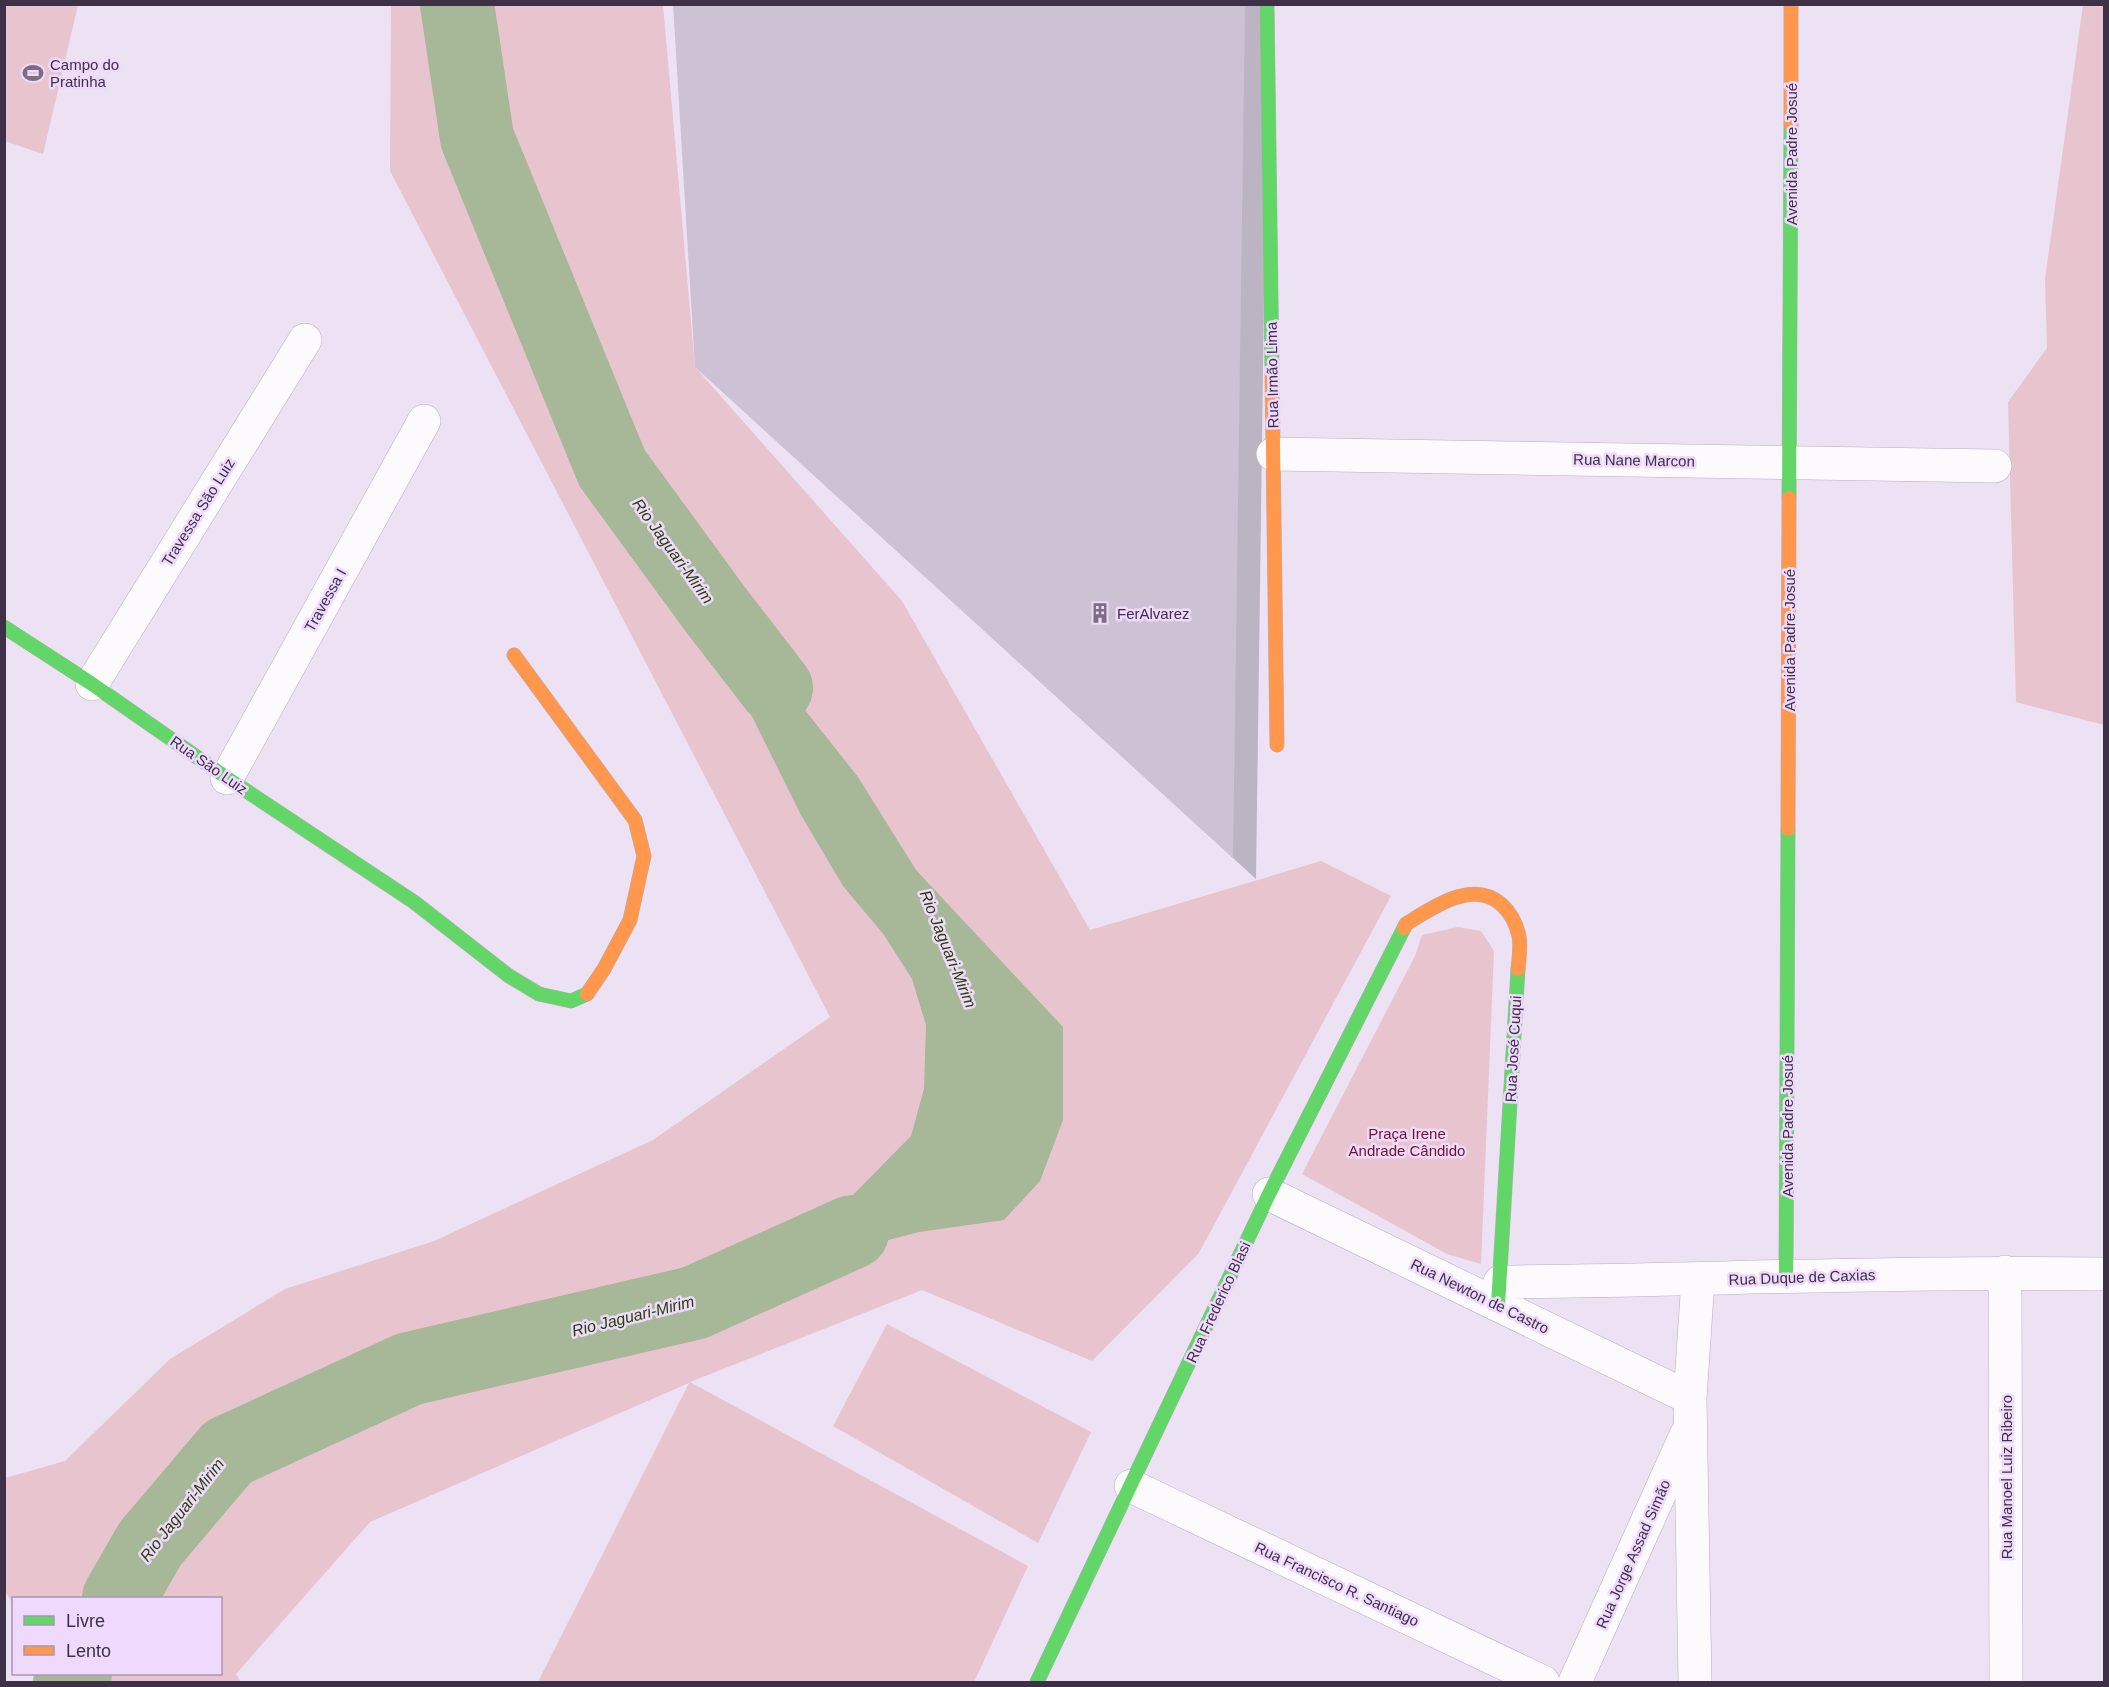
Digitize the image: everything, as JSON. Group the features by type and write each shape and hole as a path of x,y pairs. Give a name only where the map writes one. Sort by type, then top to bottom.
{"street":[{"name":"Rua Irmão Lima","path":"1268,4 1277,745"},
{"name":"Avenida Padre Josué","path":"1786,1276 1791,4"},
{"name":"Travessa São Luiz","path":"92,684 305,339"},
{"name":"Travessa I","path":"227,778 423,422"},
{"name":"Rua Nane Marcon","path":"1273,454 1995,466"},
{"name":"Rua São Luiz","path":"4,627 414,902 509,976 539,994 571,1001 589,993 630,920 644,856 635,820 514,655"},
{"name":"Rua José Cuqui","path":"1406,924 1437,904 1466,893 1490,898 1511,913 1520,938 1499,1293"},
{"name":"Rua Frederico Blasi","path":"1037,1683 1269,1194 1406,924"},
{"name":"Rua Newton de Castro","path":"1269,1194 1499,1293 1691,1412"},
{"name":"Rua Duque de Caxias","path":"1499,1293 1786,1276 2005,1272 2104,1274"},
{"name":"Rua Manoel Luiz Ribeiro","path":"2005,1272 2006,1683"},
{"name":"Rua Jorge Assad Simão","path":"1695,1683 1691,1412 1698,1280"},
{"name":"Rua Jorge Assad Simão","path":"1575,1683 1691,1412"},
{"name":"Rua Francisco R. Santiago","path":"1131,1486 1543,1683"}],"green space":[{"name":"Campo do Pratinha","path":"5,4 78,5 43,154 5,141"},
{"path":"391,5 663,5 695,367 902,601 1090,930 1321,861 1391,896 1199,1253 1092,1361 922,1290 690,1382 1028,1566 974,1682 538,1682 689,1383 370,1522 236,1674 241,1682 66,1682 61,1675 222,1675 222,1597 12,1597 12,1602 5,1591 5,1478 65,1461 170,1359 285,1289 434,1241 653,1140 830,1017 390,171"},
{"path":"2083,5 2104,5 2104,725 2016,702 2008,402 2047,348 2045,279"},
{"name":"Praça Irene Andrade Cândido","path":"1458,927 1481,931 1494,951 1481,1264 1447,1254 1302,1174 1415,956 1422,935"},
{"path":"887,1324 1091,1432 1038,1543 833,1426"}],"water":[{"path":"715,609 797,700 858,777 916,870 1063,1027 1063,1120 1040,1181 1004,1220 919,1232 758,1274 853,1195 911,1136 924,1089 926,1025 912,979 884,935 843,886 801,815 719,650"}],"building":[{"name":"FerAlvarez","path":"673,4 1245,4 1233,858 695,367"}],"waterway":[{"name":"Rio Jaguari-Mirim","path":"457,4 477,138 612,468 776,688"},
{"name":"Rio Jaguari-Mirim","path":"120,1597 150,1544 228,1452 409,1369 694,1303 852,1232"},
{"name":"Rio Jaguari-Mirim","path":"70,1682 74,1675"}],"traffic: fast":[{"path":"1267,4 1272,371"},
{"path":"1789,498 1791,124"},
{"path":"4,627 414,902 509,976 539,994 571,1001 587,994"},
{"path":"1786,1276 1788,829"},
{"path":"1037,1682 1269,1194 1404,928"},
{"path":"1498,1305 1518,969"}],"traffic: slow":[{"path":"1791,4 1791,124"},
{"path":"1272,371 1277,745"},
{"path":"1788,829 1789,498"},
{"path":"514,655 635,820 644,856 630,920 604,969 587,994"},
{"path":"1404,928 1406,924 1452,899 1478,894 1490,897 1505,907 1513,918 1520,944 1518,969"}],"place":[{"name":"Campo do Pratinha","path":"33,73"},
{"name":"FerAlvarez","path":"1100,613"}]}
